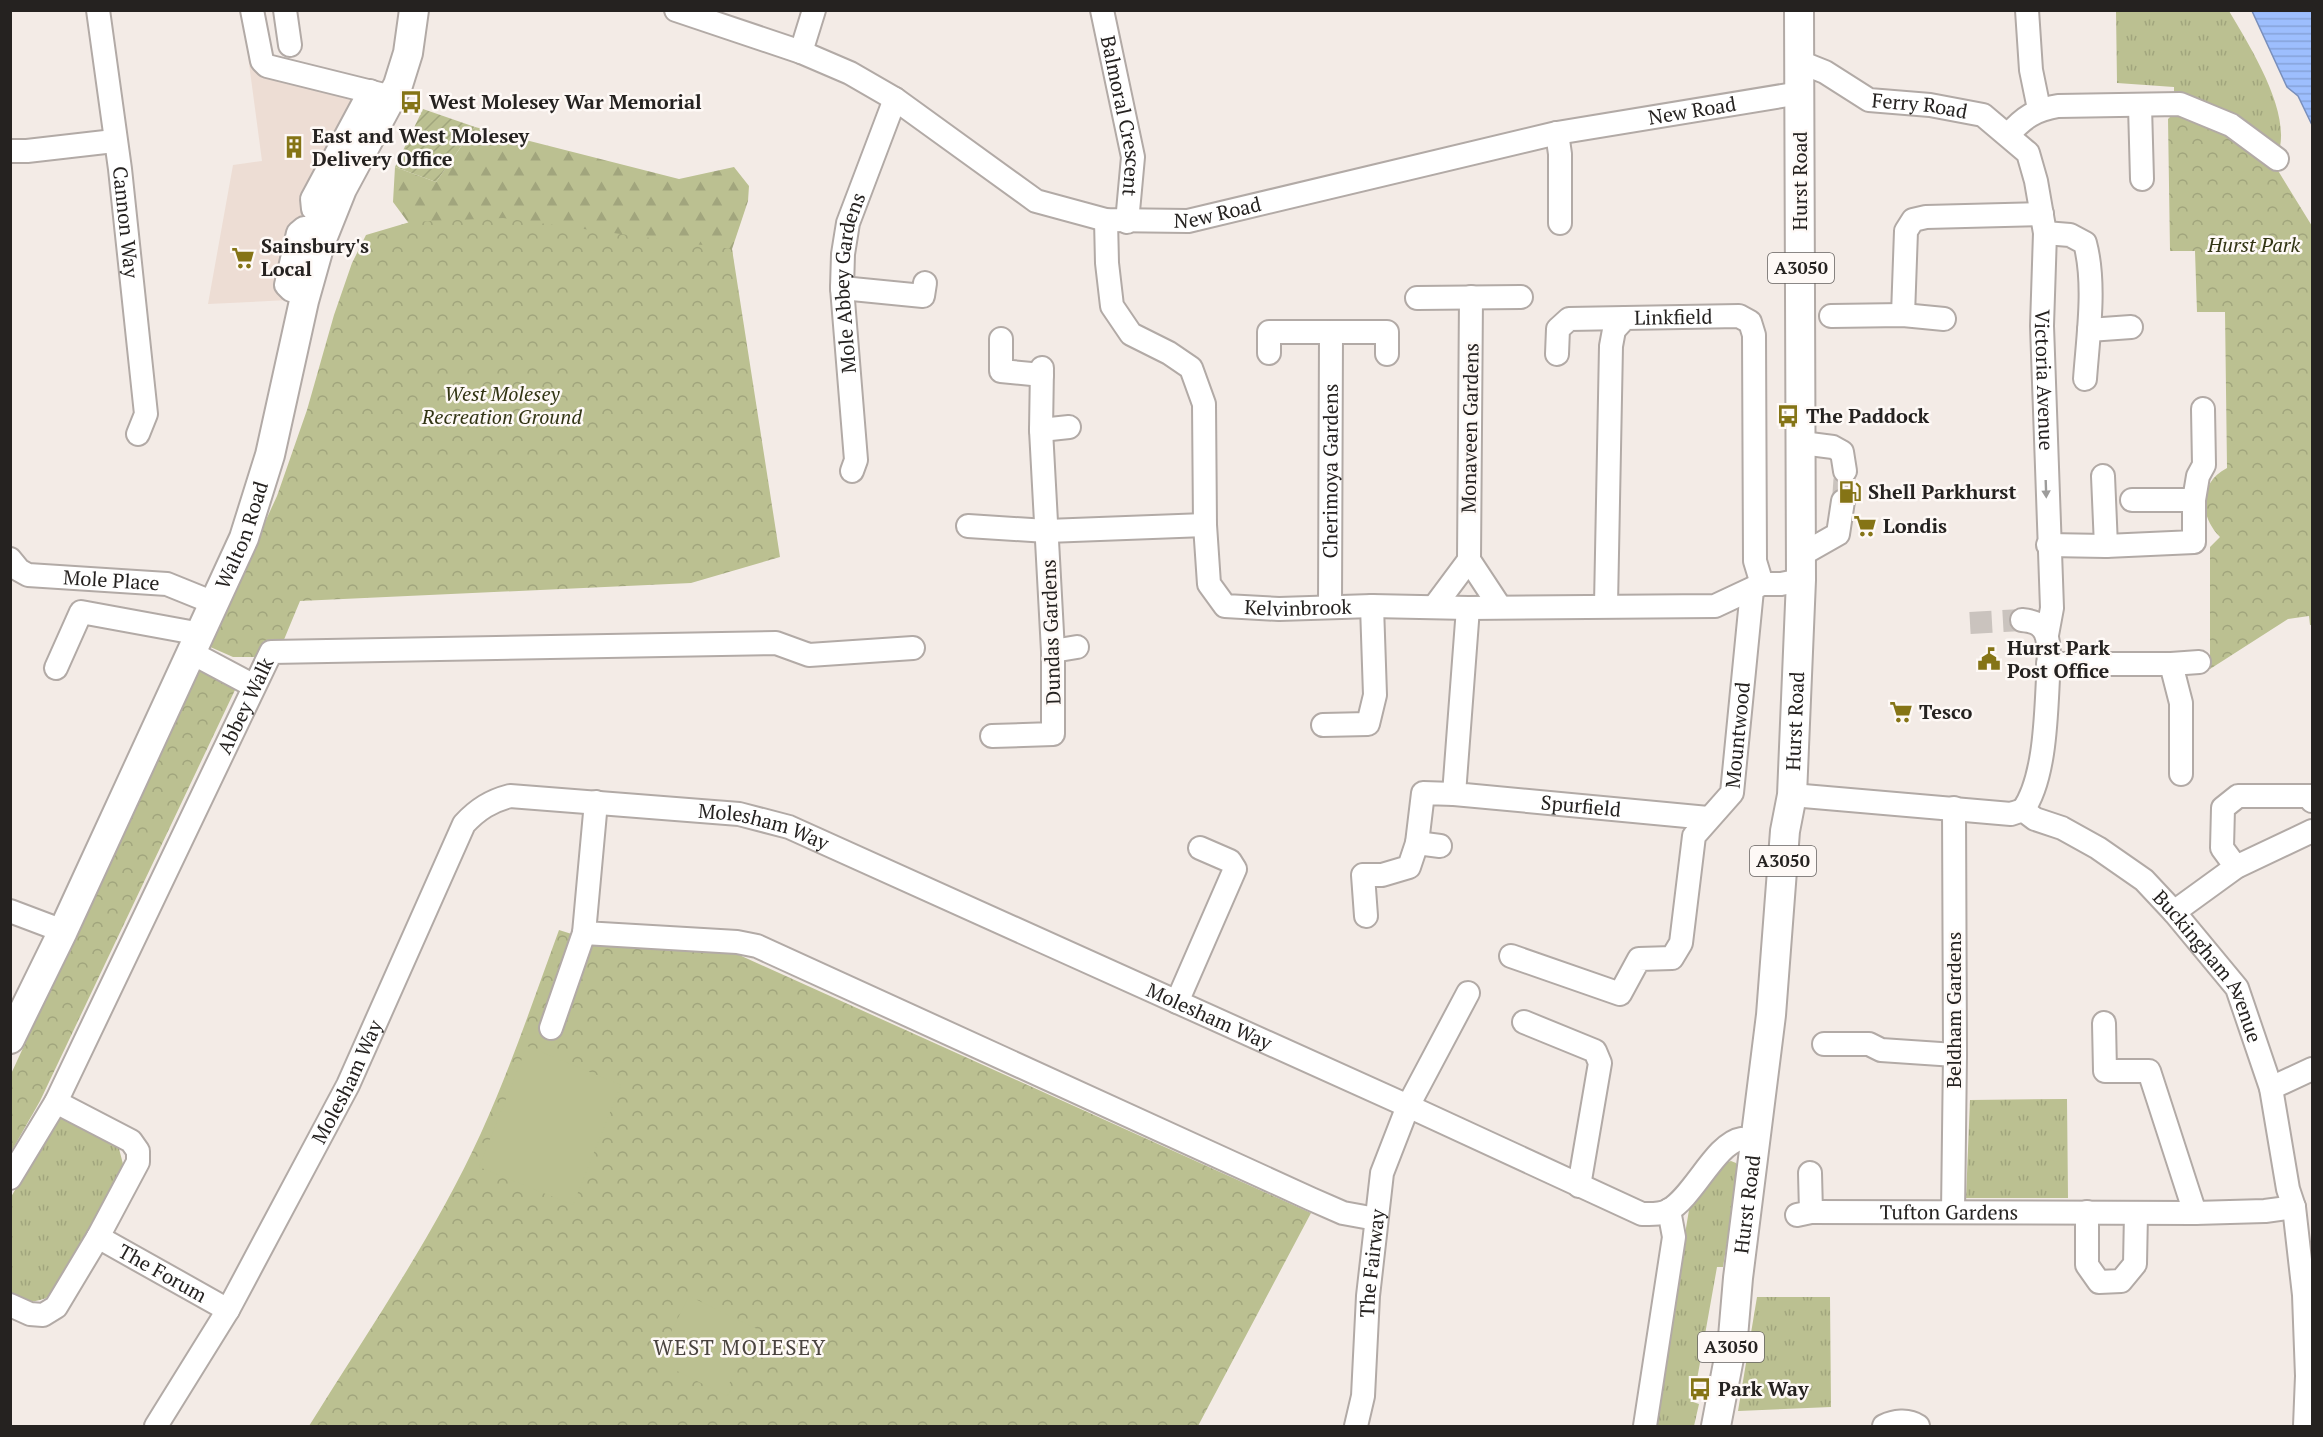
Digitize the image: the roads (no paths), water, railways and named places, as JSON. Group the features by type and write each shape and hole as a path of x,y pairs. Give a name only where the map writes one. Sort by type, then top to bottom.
{"main road":[{"name":"Walton Road","path":"10,1039 63,932 244,538 270,455 306,294 326,226 381,94 398,85 408,53 414,10"},
{"name":"Hurst Road","path":"1716,1426 1733,1337 1771,1015 1785,831 1792,795 1801,568 1799,10"}],"street":[{"name":"Cannon Way","path":"98,10 114,141 120,170 146,414 138,434"},
{"path":"252,10 262,61 267,66 381,94"},
{"path":"285,10 290,45"},
{"name":"New Road","path":"676,10 801,52 850,73 895,99 1036,201 1116,221 1188,221 1557,134 1800,93"},
{"path":"801,52 814,10"},
{"name":"Balmoral Crescent","path":"1102,10 1133,157 1116,221"},
{"path":"2027,10 2031,70 2039,109"},
{"name":"Ferry Road","path":"1800,62 1825,72 1869,100 1930,105 1983,115 2008,135"},
{"name":"Mole Abbey Gardens","path":"852,471 856,460 842,288 843,254 848,223 895,99"},
{"path":"2008,135 2020,121 2039,109 2058,106 2180,104 2231,125 2277,159"},
{"path":"2140,106 2142,179"},
{"path":"1557,134 1560,154 1560,224"},
{"name":"Victoria Avenue","path":"2008,135 2028,153 2036,181 2043,224 2042,326 2052,608 2034,626 2048,664 2045,733 2034,787 2029,801 2022,810"},
{"path":"10,151 114,141"},
{"path":"1903,315 1905,231 1914,220 2043,224 2085,243 2089,260 2089,330 2085,379"},
{"name":"Kelvinbrook","path":"1116,221 1107,263 1112,306 1131,334 1169,353 1191,368 1204,404 1205,525 1209,585 1225,606 1279,609 1372,606 1468,608 1606,605 1715,606 1757,587 1781,584 1801,568"},
{"path":"842,288 923,296 925,283"},
{"name":"Monaveen Gardens","path":"1469,560 1471,297"},
{"path":"1417,298 1521,297"},
{"path":"1831,316 1903,315 1944,319"},
{"name":"Linkfield","path":"1606,605 1611,346 1614,330 1625,318 1739,316 1750,322 1754,335 1757,587"},
{"path":"1557,354 1558,329 1569,318 1625,318"},
{"path":"2089,330 2131,327"},
{"path":"1269,353 1269,332 1387,332 1387,354"},
{"name":"Cherimoya Gardens","path":"1330,607 1331,333"},
{"name":"Dundas Gardens","path":"992,736 1053,734 1053,651 1041,430 1042,372 1001,371 1001,339"},
{"path":"2048,545 2106,546 2194,542 2194,500 2198,476 2204,465 2203,409"},
{"path":"1041,430 1069,427"},
{"path":"1802,443 1833,447 1842,452 1845,471"},
{"path":"2103,476 2106,546"},
{"path":"2132,500 2194,500"},
{"path":"1801,568 1838,534 1844,501"},
{"name":"Dundas Gardens","path":"1047,531 1205,525"},
{"path":"968,526 1047,531"},
{"name":"Mole Place","path":"11,560 19,570 28,575 167,584 214,603"},
{"path":"1434,607 1469,560 1500,607"},
{"name":"Mountwood","path":"1511,956 1620,994 1639,958 1672,958 1681,943 1694,836 1732,793 1757,587"},
{"path":"1323,725 1368,724 1376,695 1372,606"},
{"path":"1454,794 1468,608"},
{"path":"56,668 81,612 197,644 254,686"},
{"name":"Abbey Walk","path":"10,1178 56,1102 271,652 776,643 809,656 913,648"},
{"path":"1053,651 1077,647"},
{"path":"2048,664 2199,662"},
{"path":"2171,664 2181,703 2181,774"},
{"name":"Spurfield","path":"1366,916 1363,875 1382,875 1409,867 1417,843 1423,793 1708,818"},
{"path":"1792,795 2011,814 2022,810"},
{"name":"Molesham Way","path":"156,1426 228,1310 348,1085 464,824 492,801 510,796 740,814 789,827 1642,1214 1657,1214 1669,1210"},
{"path":"2236,867 2222,848 2223,808 2238,796 2312,797"},
{"path":"551,1028 584,933 596,802"},
{"name":"Beldham Gardens","path":"1953,1212 1954,808"},
{"name":"Buckingham Avenue","path":"2022,810 2035,819 2062,828 2098,848 2144,880 2174,912 2237,988 2271,1088 2294,1207 2304,1295 2307,1376 2305,1426"},
{"path":"2174,912 2236,867 2313,831"},
{"path":"1417,843 1440,846"},
{"path":"1177,1002 1235,869 1230,861 1200,848"},
{"path":"10,911 63,932"},
{"path":"584,933 737,942 757,946 1311,1199 1343,1213 1376,1219"},
{"name":"The Fairway","path":"1356,1426 1363,1396 1368,1296 1382,1173 1408,1106 1468,993"},
{"path":"1524,1022 1595,1052 1600,1063 1579,1186"},
{"path":"2104,1023 2104,1071 2149,1071 2195,1213"},
{"path":"1824,1044 1869,1044 1881,1050 1955,1055"},
{"path":"2271,1088 2313,1069"},
{"name":"The Forum","path":"10,1305 36,1315 42,1315 56,1307 98,1237 138,1162 138,1151 131,1141 56,1102"},
{"path":"1646,1426 1674,1237 1669,1210 1683,1198 1725,1148 1740,1139 1755,1140"},
{"name":"Tufton Gardens","path":"1810,1173 1803,1214 2195,1213 2265,1211 2294,1207"},
{"path":"2087,1212 2087,1265 2099,1282 2121,1281 2136,1264 2136,1212"},
{"name":"The Forum","path":"98,1237 228,1310"},
{"path":"1884,1426 1899,1421 1918,1426"}],"water":[{"path":"2252,11 2312,11 2312,125 2298,96 2287,87"}],"tunnel":[{"path":"1843,501 1845,471"},
{"path":"1970,623 2022,620"}],"place":[{"name":"West Molesey War Memorial","path":"411,102"},
{"name":"East and West Molesey Delivery Office","path":"294,147"},
{"name":"Sainsbury's Local","path":"243,258"},
{"name":"The Paddock","path":"1788,416"},
{"name":"Shell Parkhurst","path":"1850,492"},
{"name":"Londis","path":"1865,526"},
{"name":"Hurst Park Post Office","path":"1989,659"},
{"name":"Tesco","path":"1901,712"},
{"name":"Park Way","path":"1700,1389"}],"district":[{"name":"WEST MOLESEY","path":"740,1348"}],"park label":[{"name":"Hurst Park","path":"2254,245"},
{"name":"West Molesey Recreation Ground","path":"502,406"}]}
